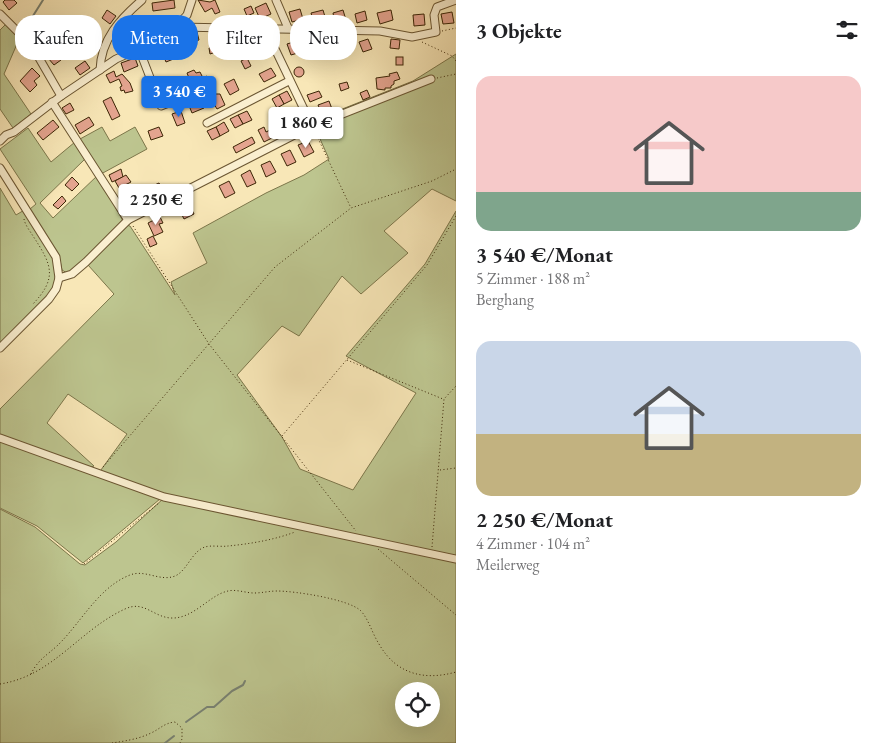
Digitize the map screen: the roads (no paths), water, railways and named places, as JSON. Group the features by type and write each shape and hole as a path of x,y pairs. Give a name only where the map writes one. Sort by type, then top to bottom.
{"street":[{"path":"100,70 101,56 119,20 142,0"},
{"path":"187,15 192,0"},
{"path":"276,0 288,28"},
{"path":"280,28 380,31 412,37 436,32 434,15 437,7 456,0"},
{"path":"0,14 35,51 61,96"},
{"path":"2,136 14,132 52,102 115,60"},
{"path":"143,60 161,106 191,94"},
{"path":"279,60 312,126"},
{"path":"59,278 72,274 128,220 312,126 432,79"},
{"path":"207,122 289,80"},
{"path":"52,102 128,220"},
{"path":"0,168 56,258 59,278 56,289 0,348"},
{"path":"0,438 165,498 306,526 456,559"}],"waterway":[{"path":"34,15 43,0"},
{"path":"186,722 207,707 214,707 232,691 243,685 245,681"},
{"path":"165,743 174,736"}]}
